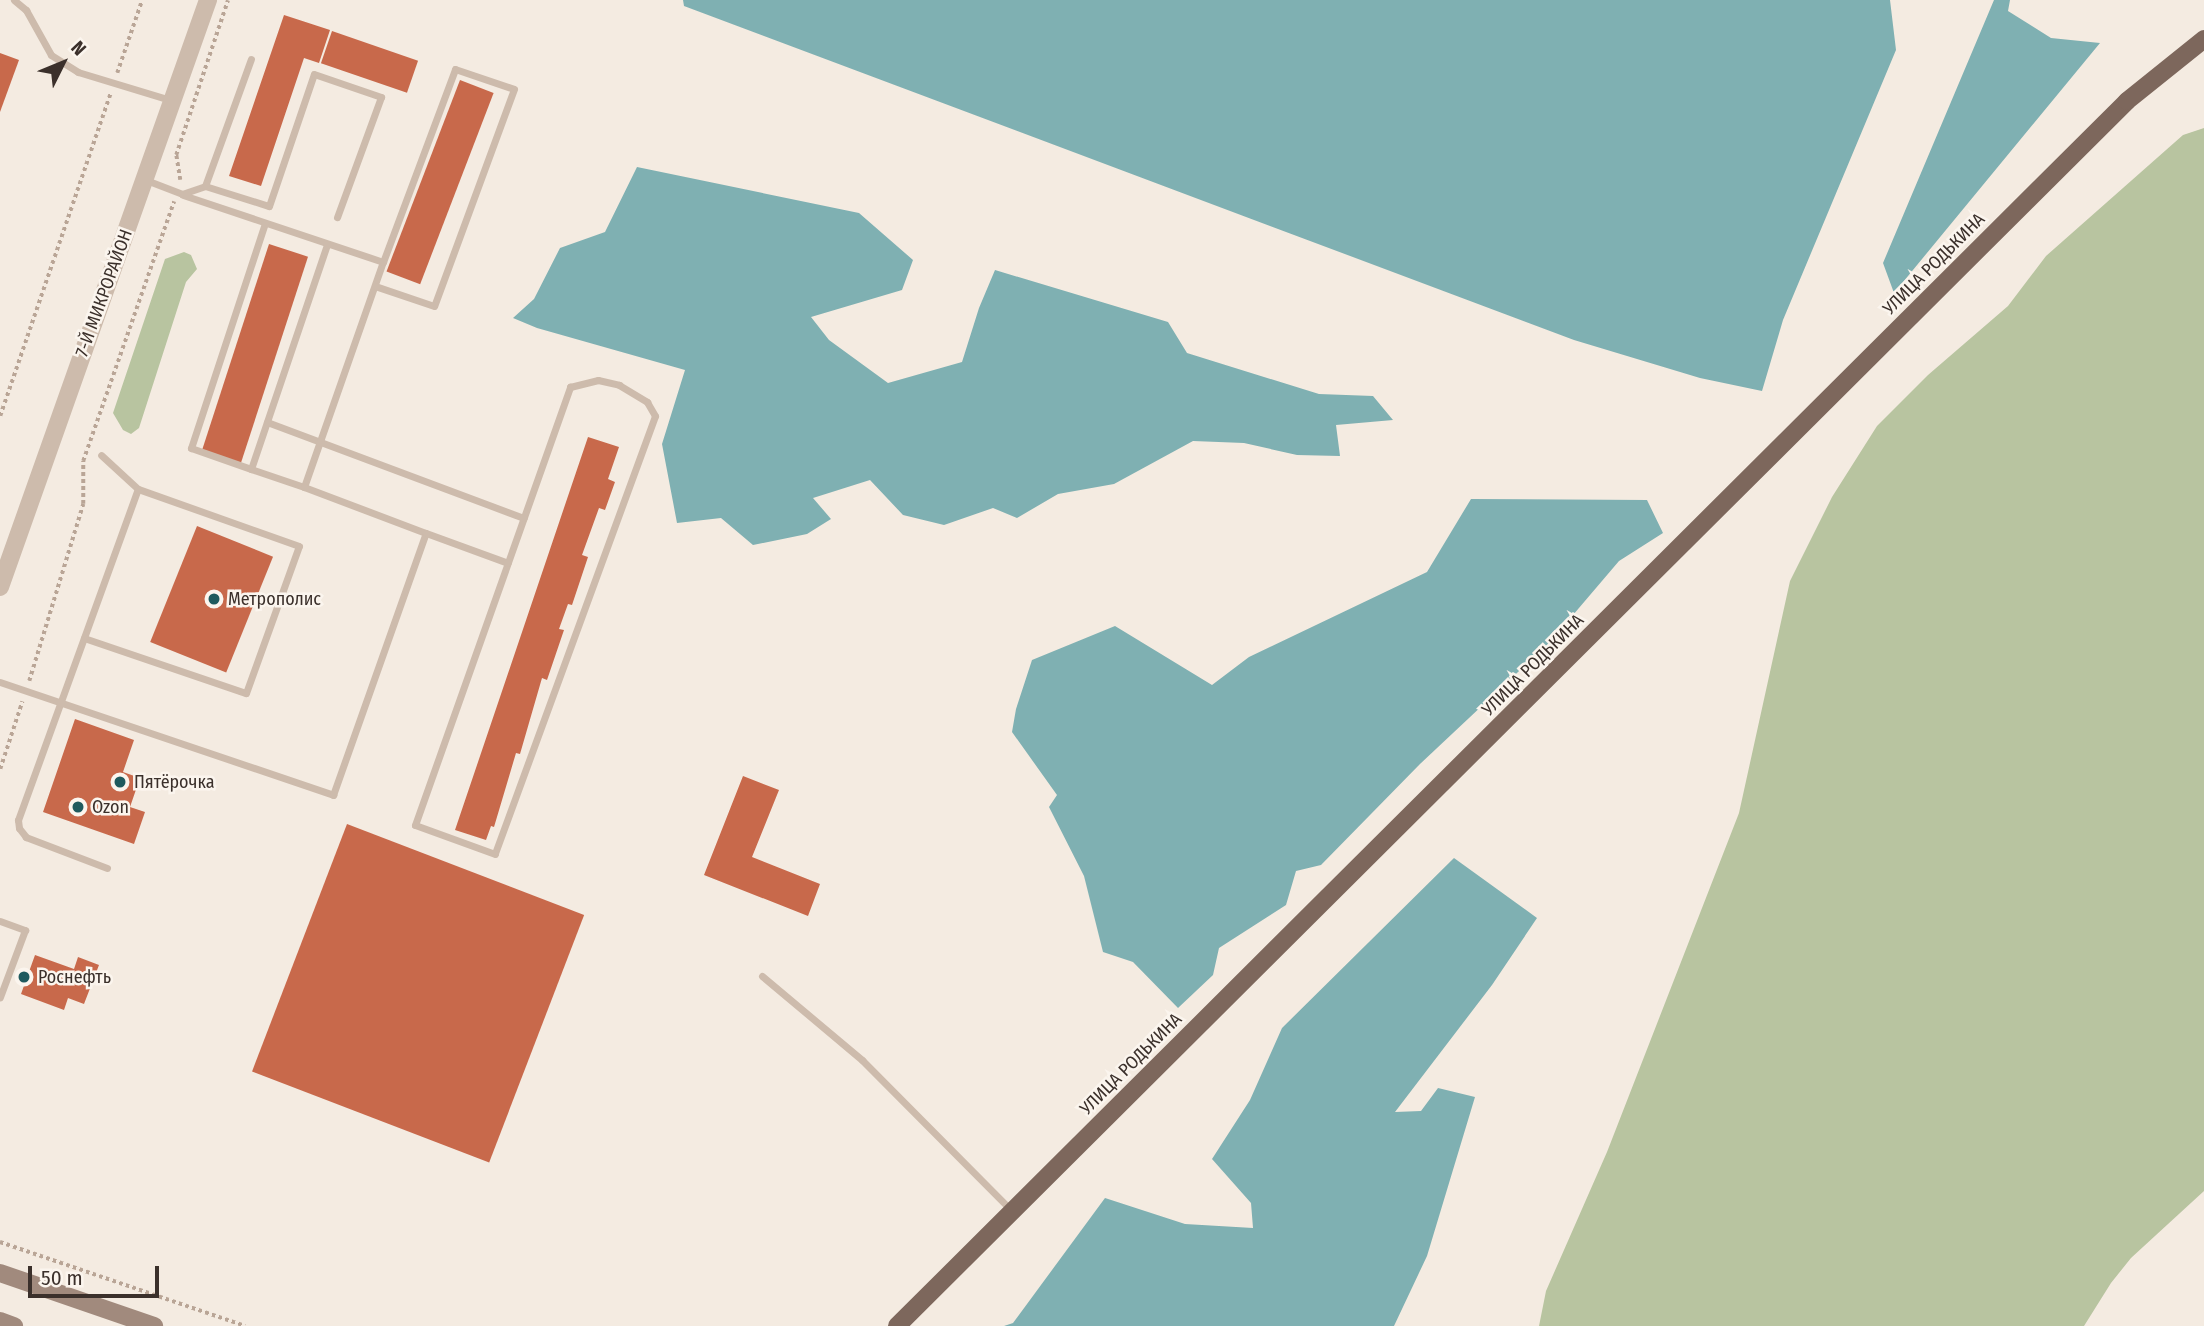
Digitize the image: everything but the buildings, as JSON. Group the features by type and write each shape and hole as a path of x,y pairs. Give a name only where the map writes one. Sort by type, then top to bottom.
{"main road":[{"name":"УЛИЦА РОДЬКИНА","path":"897,1326 2127,101 2204,39"},
{"path":"0,1273 154,1326"},
{"path":"0,1321 14,1326"}],"street":[{"name":"7-Й МИКРОРАЙОН","path":"1,578 208,0"}],"lane":[{"path":"14,0 26,10 51,55 78,72 173,100"},
{"path":"205,186 251,59"},
{"path":"304,487 383,262 455,69 514,89 434,306 375,286"},
{"path":"182,194 205,186 269,205 314,74 381,97 337,217"},
{"path":"145,180 383,262"},
{"path":"265,223 191,448 508,563"},
{"path":"251,469 327,244"},
{"path":"598,380 619,385 647,402 655,416 495,854 415,825 508,563 570,387 598,380"},
{"path":"267,422 524,518"},
{"path":"84,638 246,693 299,546 138,489 101,455"},
{"path":"107,869 26,837 19,828 18,820 138,489"},
{"path":"0,682 333,795 426,533"},
{"path":"0,921 25,930 0,997"},
{"path":"762,976 862,1060 1013,1211"}],"path":[{"path":"0,416 142,0"},
{"path":"0,769 83,504 83,461 173,202 182,194 176,155 228,0"},
{"path":"0,1242 245,1326"}],"green space":[{"path":"2204,128 2204,1191 2131,1258 2111,1283 2084,1326 1539,1326 1546,1291 1607,1152 1739,813 1790,581 1832,497 1877,426 1928,375 2008,306 2046,256 2183,135"},
{"path":"184,252 191,255 197,269 186,282 139,428 131,434 123,430 113,413 165,259"}],"water":[{"path":"683,0 1890,0 1896,50 1783,320 1762,391 1700,378 1574,340 684,6"},
{"path":"1994,0 2010,0 2008,11 2051,38 2100,43 1894,293 1883,263"},
{"path":"637,167 859,213 913,260 902,290 811,317 829,340 888,383 962,362 979,308 995,270 1168,322 1187,353 1319,394 1373,396 1393,420 1336,425 1340,456 1297,455 1244,443 1193,441 1114,484 1058,494 1017,518 993,508 944,525 903,515 870,480 813,498 831,519 807,534 753,545 721,518 677,523 662,444 685,370 537,328 513,318 534,299 560,248 605,232"},
{"path":"1471,499 1647,500 1663,533 1619,561 1550,642 1420,764 1321,865 1296,871 1286,905 1219,948 1213,975 1178,1008 1133,962 1103,952 1084,876 1049,807 1057,795 1012,732 1016,709 1032,660 1115,626 1212,685 1249,657 1427,572"},
{"path":"1454,858 1537,918 1492,985 1395,1112 1421,1111 1438,1088 1475,1097 1427,1256 1394,1326 1004,1326 1013,1323 1105,1198 1185,1224 1253,1228 1251,1203 1212,1159 1250,1100 1282,1028"}],"place":[{"name":"Метрополис","path":"214,599"},
{"name":"Пятёрочка","path":"120,782"},
{"name":"Ozon","path":"78,807"},
{"name":"Роснефть","path":"24,977"}]}
